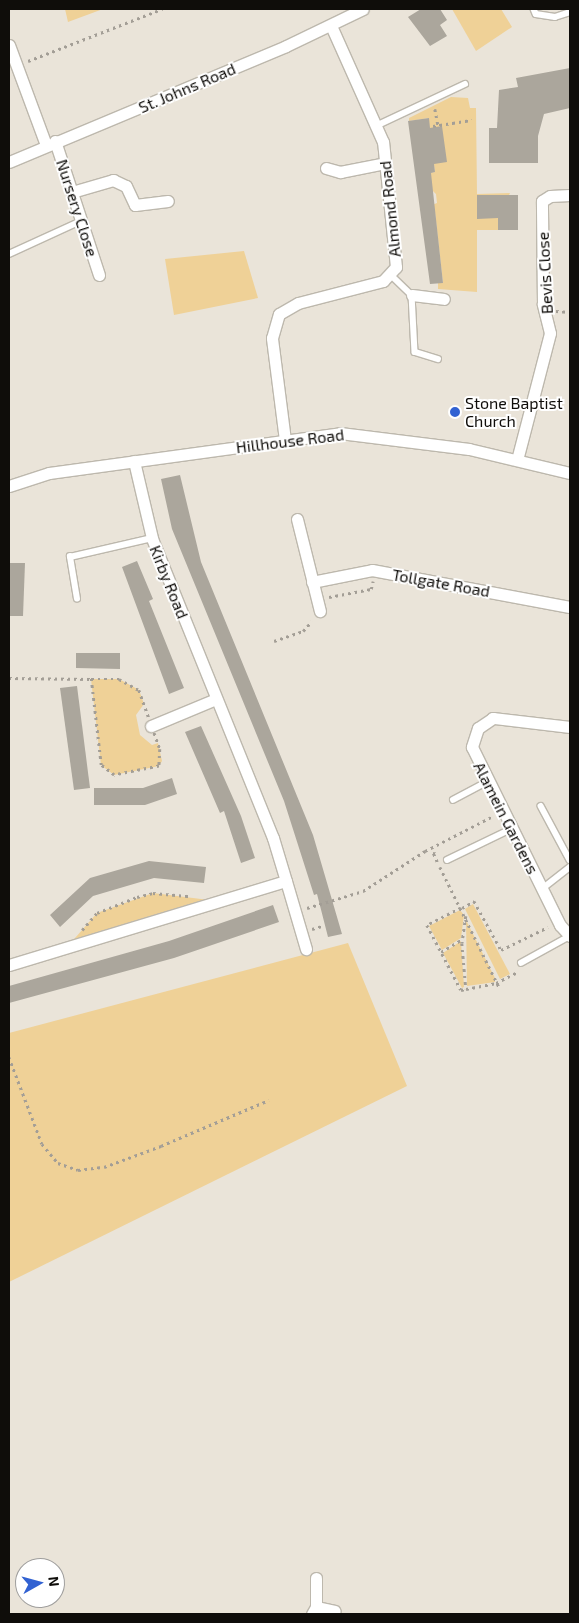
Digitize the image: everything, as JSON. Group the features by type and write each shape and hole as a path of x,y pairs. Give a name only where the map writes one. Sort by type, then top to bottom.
{"street":[{"name":"St. Johns Road","path":"9,162 331,26 363,9"},
{"name":"Almond Road","path":"285,440 272,338 279,314 298,303 374,285 391,275 397,255 386,163 378,125 331,26"},
{"name":"Nursery Close","path":"9,45 14,67 51,143 72,192 99,275"},
{"path":"326,168 340,172 386,163"},
{"path":"72,192 113,180 126,186 135,204 168,201"},
{"name":"Bevis Close","path":"517,460 550,333 543,304 542,201 550,196 570,195"},
{"path":"412,295 444,299"},
{"name":"Hillhouse Road","path":"9,486 49,473 285,440 357,434 517,460 570,474"},
{"name":"Kirby Road","path":"134,461 152,538 273,838 305,947"},
{"path":"297,519 312,582 317,613"},
{"name":"Tollgate Road","path":"312,582 351,571 372,570 570,607"},
{"path":"151,726 216,699"},
{"name":"Alamein Gardens","path":"570,727 500,718 484,722 472,747 487,782 542,889 570,936"},
{"path":"9,965 286,881"},
{"path":"316,1578 314,1611 335,1611"}],"lane":[{"path":"534,9 536,14 555,17 570,12"},
{"path":"378,125 466,84"},
{"path":"9,254 81,221"},
{"path":"391,275 412,295 415,352 438,360"},
{"path":"77,599 70,557 152,538"},
{"path":"453,800 487,782"},
{"path":"541,806 570,860"},
{"path":"447,860 511,829"},
{"path":"542,889 570,867"},
{"path":"521,963 570,936"}],"path":[{"path":"14,67 162,9"},
{"path":"431,101 438,125"},
{"path":"433,126 472,120"},
{"path":"274,641 305,630 317,613"},
{"path":"9,678 119,679 134,684 160,749 159,766 114,775 102,765 91,679"},
{"path":"302,909 363,891 425,851 495,816"},
{"path":"447,860 449,863 445,865 437,851 433,853 466,916 500,989"},
{"path":"68,946 97,913 114,904 154,893 192,897"},
{"path":"466,916 463,939 467,988 461,990 427,925 474,901 501,950 551,925"},
{"path":"305,947 312,942 307,926"},
{"path":"309,930 322,926"},
{"path":"441,952 463,939"},
{"path":"9,1057 42,1144 58,1163 78,1170 104,1167 160,1146 269,1100"}],"shaded area":[{"path":"65,9 103,9 68,22"},
{"path":"452,9 501,9 512,27 476,51"},
{"path":"451,97 468,98 470,108 476,108 477,194 510,193 498,218 498,230 477,230 477,292 438,289 438,283 443,283 435,212 419,210 437,203 436,194 416,175 435,172 434,165 430,166 429,118 409,121 409,118"},
{"path":"244,251 258,298 174,315 165,259"},
{"path":"91,679 119,679 139,690 144,704 136,715 140,735 152,745 158,743 162,761 159,766 114,775 101,765"},
{"path":"153,893 217,901 68,946 97,913"},
{"path":"473,904 510,974 500,979 465,909"},
{"path":"460,910 464,915 461,938 442,950 429,926"},
{"path":"466,920 495,978 495,982 467,986"},
{"path":"461,941 464,987 462,988 443,953"},
{"path":"348,943 407,1086 9,1282 9,1033"}],"building":[{"path":"421,9 440,9 447,20 440,25 447,36 430,46 408,17"},
{"path":"570,68 570,108 544,114 538,136 538,163 489,163 489,128 497,128 499,90 518,87 516,78"},
{"path":"429,118 430,128 442,126 447,162 434,164 435,172 431,173 443,283 430,284 408,121"},
{"path":"477,195 518,195 518,230 498,230 498,218 477,219"},
{"path":"180,475 201,562 313,835 342,934 328,937 317,894 314,895 284,801 172,529 161,479"},
{"path":"137,561 153,599 149,601 184,688 169,694 122,567"},
{"path":"9,563 25,563 23,616 9,616"},
{"path":"76,653 120,653 120,669 76,668"},
{"path":"77,686 90,788 74,790 60,688"},
{"path":"201,726 241,816 255,858 241,863 224,811 220,813 185,732"},
{"path":"172,778 177,794 145,805 94,805 94,788 143,788"},
{"path":"149,861 206,867 204,883 154,878 93,896 60,927 50,915 90,878"},
{"path":"273,905 279,922 174,958 9,1003 9,986 169,941"}],"place":[{"name":"Stone Baptist Church","path":"455,412"}]}
